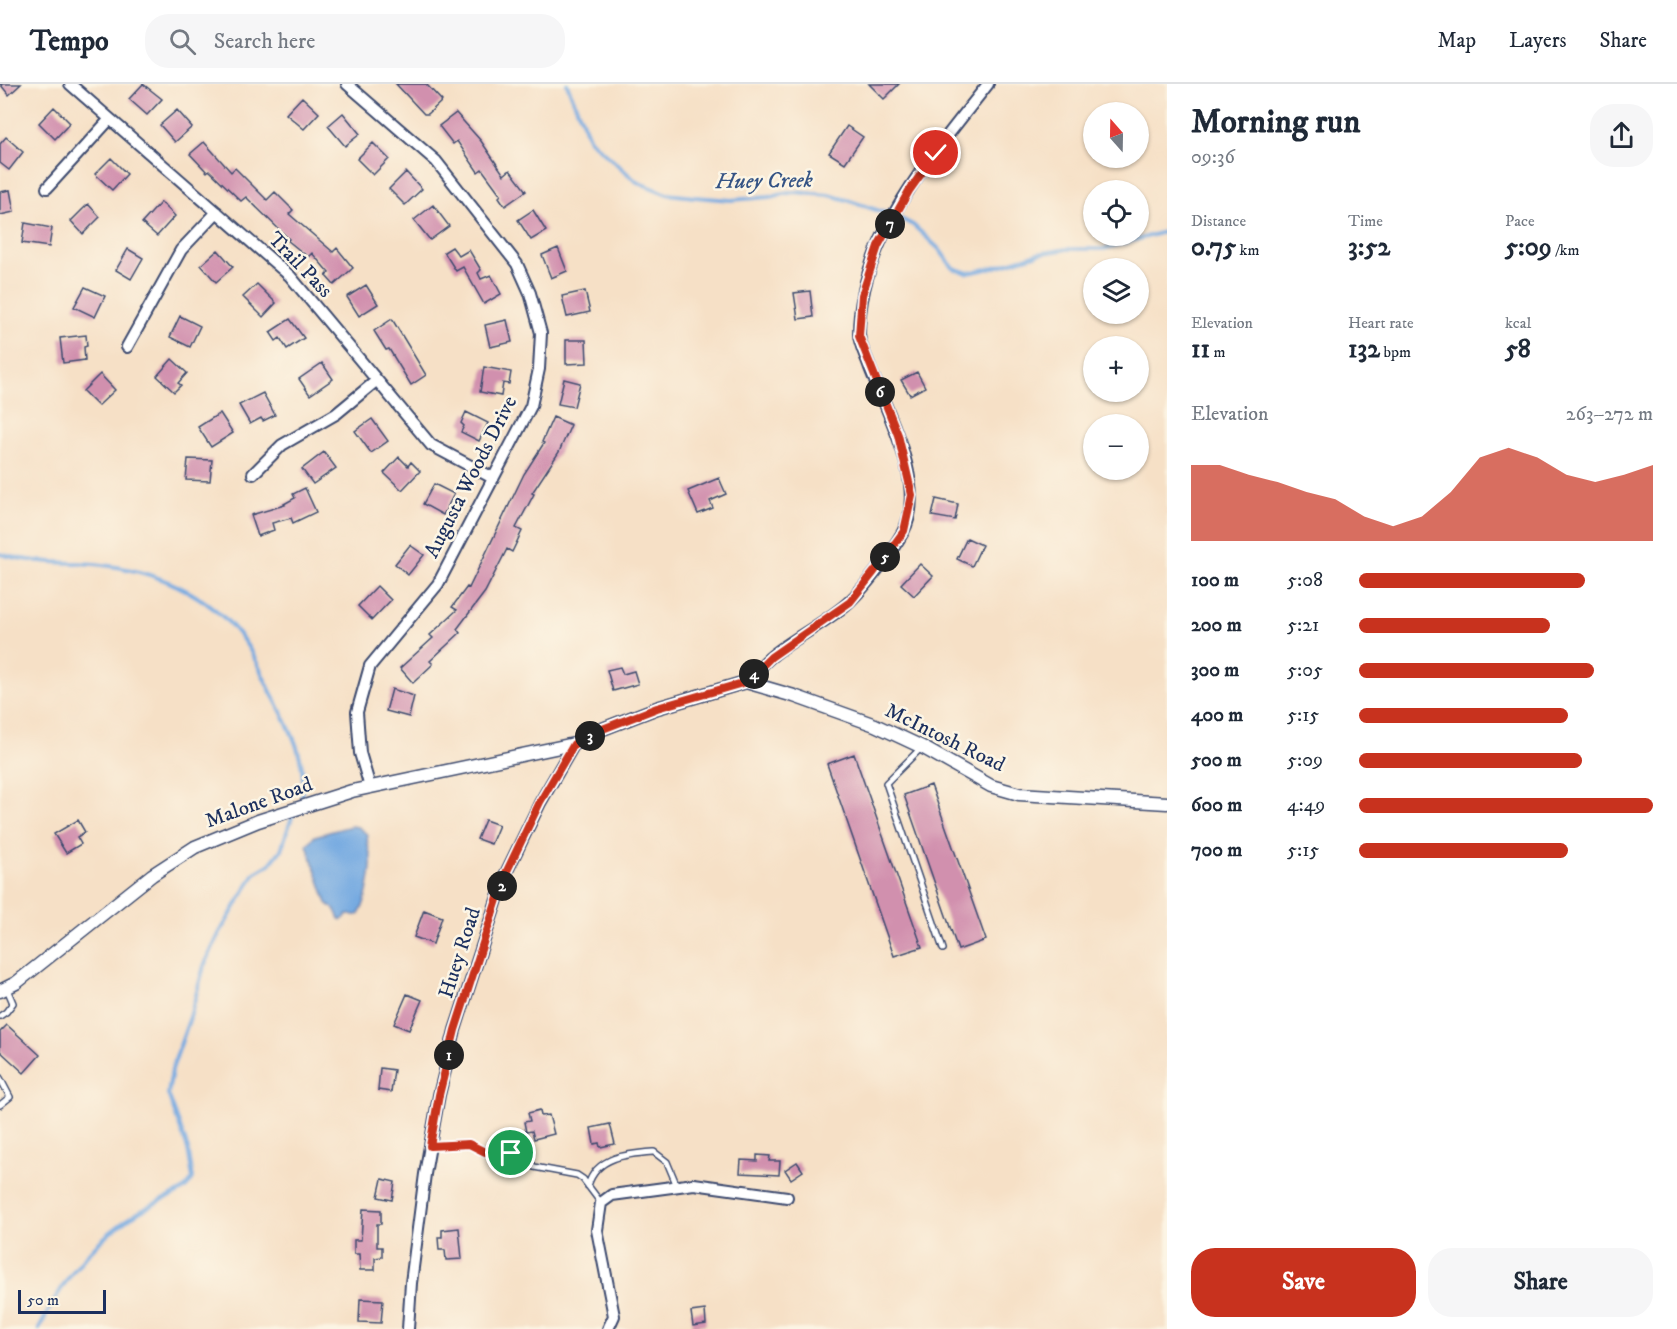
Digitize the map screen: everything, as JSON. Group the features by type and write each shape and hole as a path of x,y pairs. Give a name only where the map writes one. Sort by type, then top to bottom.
{"street":[{"name":"Trail Pass","path":"70,84 290,276 431,445 493,478"},
{"name":"Augusta Woods Drive","path":"347,84 436,161 517,264 530,292 541,333 539,369 531,405 438,584 370,666 357,712 360,753 370,787"},
{"path":"574,744 600,730 657,708 746,682 771,657 850,602 904,531 912,495 898,435 859,336 862,295 878,246 894,216 936,153 988,84"},
{"path":"47,188 110,119"},
{"path":"127,347 181,250 216,212"},
{"path":"253,474 282,445 336,414 376,381"},
{"name":"McIntosh Road","path":"746,682 794,696 875,725 922,747 991,786 1019,794 1167,803"},
{"name":"Malone Road","path":"3,989 16,983 152,875 195,847 258,820 370,787 574,744"},
{"name":"Huey Road","path":"408,1329 411,1283 430,1146 439,1095 455,1030 505,875 540,802 574,744"},
{"path":"608,1329 614,1316 597,1230 601,1203 612,1195 694,1184 787,1197"}],"lane":[{"path":"922,747 886,783 943,949"},
{"path":"0,1016 13,1003 3,989"},
{"path":"0,1078 10,1097 0,1105"},
{"path":"430,1146 469,1144 485,1152 524,1154 534,1167 577,1175 601,1203"},
{"path":"588,1186 591,1177 608,1160 628,1154 654,1152 667,1162 677,1186"}],"water":[{"path":"351,826 358,827 368,835 371,871 361,911 358,915 348,915 342,920 327,903 307,845 315,836"}],"building":[{"path":"0,84 21,84 9,95"},
{"path":"143,84 162,99 147,115 129,99"},
{"path":"396,84 426,84 442,101 428,114 424,114"},
{"path":"869,84 899,84 884,99"},
{"path":"302,97 319,113 304,129 286,114"},
{"path":"54,107 70,123 55,139 39,123"},
{"path":"177,110 192,127 175,142 160,125"},
{"path":"343,113 360,134 345,146 328,126"},
{"path":"456,113 481,141 504,175 510,170 526,191 505,206 499,197 501,195 482,169 478,172 457,141 453,144 439,126"},
{"path":"847,126 863,137 845,163 829,153"},
{"path":"6,137 23,152 9,170 0,163 0,144"},
{"path":"204,142 231,172 235,168 267,200 275,192 293,210 289,214 333,252 337,248 353,268 334,285 326,276 329,273 312,253 308,257 287,240 289,239 246,197 241,201 190,154"},
{"path":"373,143 389,159 373,175 357,159"},
{"path":"111,158 127,174 112,190 95,174"},
{"path":"406,172 422,189 405,205 389,189"},
{"path":"10,190 14,212 0,215 0,192"},
{"path":"161,202 175,216 157,236 142,223"},
{"path":"88,204 100,217 83,234 71,221"},
{"path":"433,205 449,226 430,240 414,220"},
{"path":"533,210 546,231 531,240 518,220"},
{"path":"25,223 52,228 49,247 22,243"},
{"path":"452,247 459,256 469,250 481,270 478,273 481,279 491,275 501,294 484,304 463,267 456,271 444,252"},
{"path":"558,248 567,271 551,278 542,255"},
{"path":"128,249 143,258 131,279 116,270"},
{"path":"218,250 233,267 216,282 201,265"},
{"path":"257,284 276,303 263,317 243,297"},
{"path":"366,285 378,304 359,316 347,297"},
{"path":"85,287 105,296 95,317 74,307"},
{"path":"585,291 590,312 567,317 562,296"},
{"path":"810,291 813,317 798,319 794,293"},
{"path":"180,316 200,326 190,347 170,337"},
{"path":"290,319 304,338 287,349 280,338 276,341 270,332"},
{"path":"392,319 426,375 411,385 389,349 386,350 374,331"},
{"path":"507,320 512,342 490,347 485,325"},
{"path":"86,335 85,360 63,363 60,338"},
{"path":"566,340 586,340 587,363 566,364"},
{"path":"172,359 187,373 178,383 181,385 174,392 157,376"},
{"path":"322,363 333,379 310,395 299,379"},
{"path":"484,367 511,372 509,384 503,383 501,396 480,392"},
{"path":"917,372 925,387 910,395 901,380"},
{"path":"100,374 115,390 98,406 83,391"},
{"path":"564,379 580,383 574,407 558,404"},
{"path":"263,393 275,415 263,421 261,418 250,424 239,405"},
{"path":"466,412 488,423 479,441 461,432 464,426 461,423"},
{"path":"220,413 233,433 211,447 198,427"},
{"path":"553,417 571,425 559,452 532,493 534,494 516,528 522,531 512,552 507,549 485,592 457,629 460,633 430,661 433,664 413,683 400,668 433,638 430,635 457,610 452,607 467,587 469,588 524,474 544,443 542,442"},
{"path":"372,419 388,441 371,453 355,431"},
{"path":"324,452 336,468 313,484 302,469"},
{"path":"399,457 408,466 411,462 420,471 402,490 384,473"},
{"path":"188,459 212,460 210,481 186,480"},
{"path":"719,478 726,494 710,501 713,508 698,514 688,491"},
{"path":"434,484 454,494 443,515 423,504"},
{"path":"305,488 316,512 293,523 291,518 272,523 274,530 258,536 251,515 285,505 295,498 293,494"},
{"path":"936,499 958,504 955,520 932,516"},
{"path":"967,538 982,545 972,566 957,559"},
{"path":"410,545 424,555 408,575 395,564"},
{"path":"920,564 933,576 914,596 901,584"},
{"path":"377,586 391,600 372,620 358,606"},
{"path":"620,667 623,674 634,671 638,684 613,691 607,670"},
{"path":"392,689 414,696 409,717 386,711"},
{"path":"854,754 922,947 894,956 827,764"},
{"path":"931,785 986,940 958,950 904,795"},
{"path":"78,820 85,832 77,837 81,844 66,853 54,834"},
{"path":"485,820 499,825 491,844 477,839"},
{"path":"424,910 442,917 433,944 414,937"},
{"path":"407,994 422,1000 409,1030 394,1024"},
{"path":"7,1025 40,1055 24,1073 0,1051 0,1032"},
{"path":"380,1068 394,1070 391,1092 378,1090"},
{"path":"540,1110 541,1116 549,1115 554,1134 534,1139 532,1131 526,1132 524,1122 530,1121 528,1113"},
{"path":"610,1124 615,1144 600,1147 599,1143 594,1144 591,1128"},
{"path":"757,1155 770,1156 769,1161 780,1161 779,1175 740,1173 741,1160 757,1161"},
{"path":"797,1162 803,1171 791,1179 785,1170"},
{"path":"382,1179 395,1182 392,1200 378,1197"},
{"path":"363,1209 381,1210 381,1224 377,1224 377,1247 382,1247 382,1257 375,1258 375,1270 360,1270 359,1254 354,1254 354,1240 361,1240"},
{"path":"459,1228 462,1259 446,1260 445,1250 439,1250 438,1237 442,1237 442,1230"},
{"path":"360,1299 383,1300 381,1323 359,1322"},
{"path":"705,1310 706,1324 693,1326 691,1312"}],"waterway":[{"name":"Huey Creek","path":"567,84 590,140 637,182 667,194 731,200 769,197 794,192 829,195 897,217 913,225 939,249 953,268 968,273 1038,254 1067,249 1104,249 1167,231"},
{"path":"0,554 35,561 95,564 139,572 180,587 216,611 232,626 250,650 292,735 303,774 301,803"},
{"path":"39,1329 74,1270 109,1233 133,1216 183,1190 193,1178 188,1149 168,1094 172,1069 204,966 219,934 255,873 270,864 281,850 293,814"}],"route":[{"path":"511,1153 485,1152 469,1144 430,1146 439,1095 455,1030 505,875 540,802 574,744 600,730 657,708 746,682 771,657 850,602 904,531 912,495 898,435 859,336 862,295 878,246 909,191 936,153"}]}
